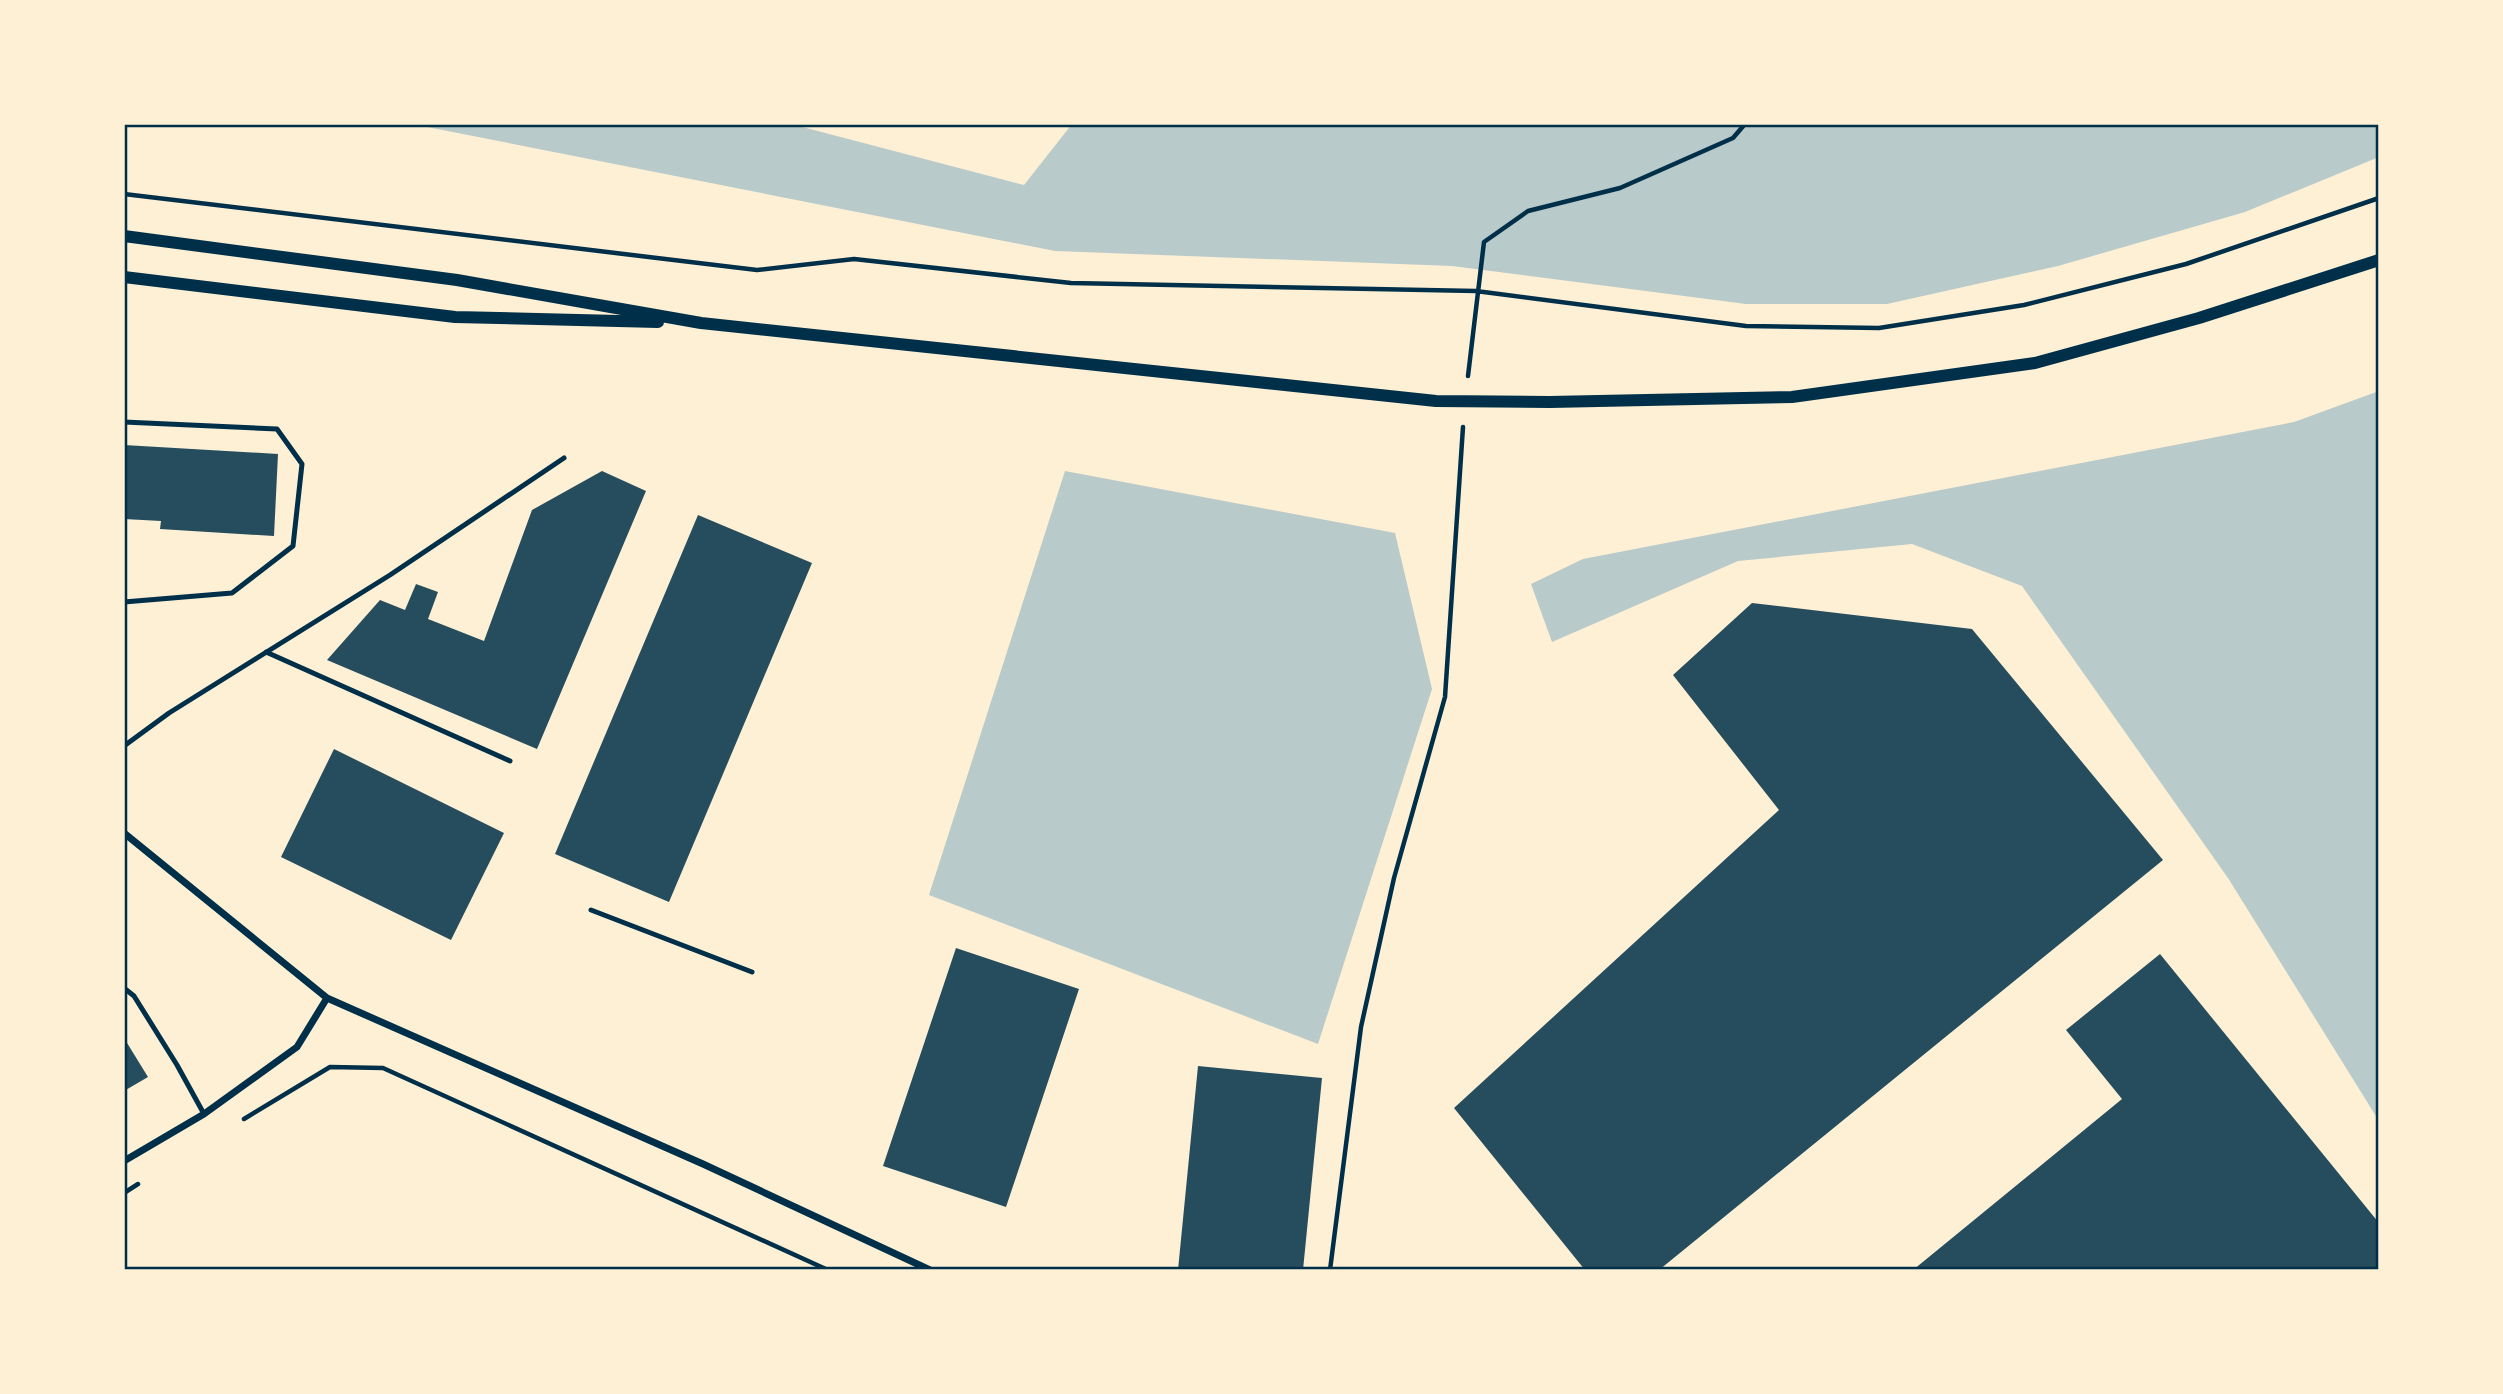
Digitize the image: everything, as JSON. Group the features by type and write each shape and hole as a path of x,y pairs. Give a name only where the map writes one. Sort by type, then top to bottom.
{"street":[{"path":"124,236 457,280 701,323 1436,401 1550,402 1792,397 2035,363 2199,318 2379,260"},
{"path":"124,278 455,317 701,323"},
{"path":"124,833 327,998 703,1164 930,1270"},
{"path":"124,1161 204,1114 297,1047 327,998"}],"lane":[{"path":"124,422 277,429 302,464 293,546 232,593 124,601"},
{"path":"124,746 169,713 390,575 564,458"},
{"path":"266,652 510,761"},
{"path":"591,910 752,972"},
{"path":"124,988 134,996 204,1114"}],"path":[{"path":"1467,383 1484,242 1528,211 1620,188 1733,138 1745,124"},
{"path":"124,194 757,271 854,260 1071,283 1476,291 1746,326 1880,328 2024,305 2186,264 2379,198"},
{"path":"1330,1270 1361,1027 1394,878 1445,697 1464,423"},
{"path":"238,1123 330,1066 383,1068 828,1270"},
{"path":"124,1193 147,1179"}],"shaded area":[{"path":"412,124 791,124 1024,185 1072,124 2379,124 2379,157 2245,212 2058,266 1887,304 1746,304 1452,266 1055,251"},
{"path":"2379,391 2379,1121 2228,878 2022,586 1912,544 1738,561 1552,642 1531,584 1583,559 2294,422"},
{"path":"1065,471 1395,533 1432,689 1318,1044 929,895"}],"building":[{"path":"124,445 278,454 274,536 160,529 161,521 124,519"},
{"path":"602,471 646,491 537,749 327,660 380,600 405,610 416,584 438,592 428,619 484,641 532,510"},
{"path":"698,515 812,563 669,902 555,854"},
{"path":"1752,603 1972,629 2163,860 1659,1270 1585,1270 1454,1108 1779,810 1673,675"},
{"path":"334,749 504,833 451,940 281,857"},
{"path":"956,948 1079,989 1006,1207 883,1166"},
{"path":"2160,954 2379,1223 2379,1270 1913,1270 2122,1099 2066,1030"},
{"path":"124,1038 148,1077 124,1091"},
{"path":"1198,1066 1322,1078 1303,1270 1178,1270"}]}
